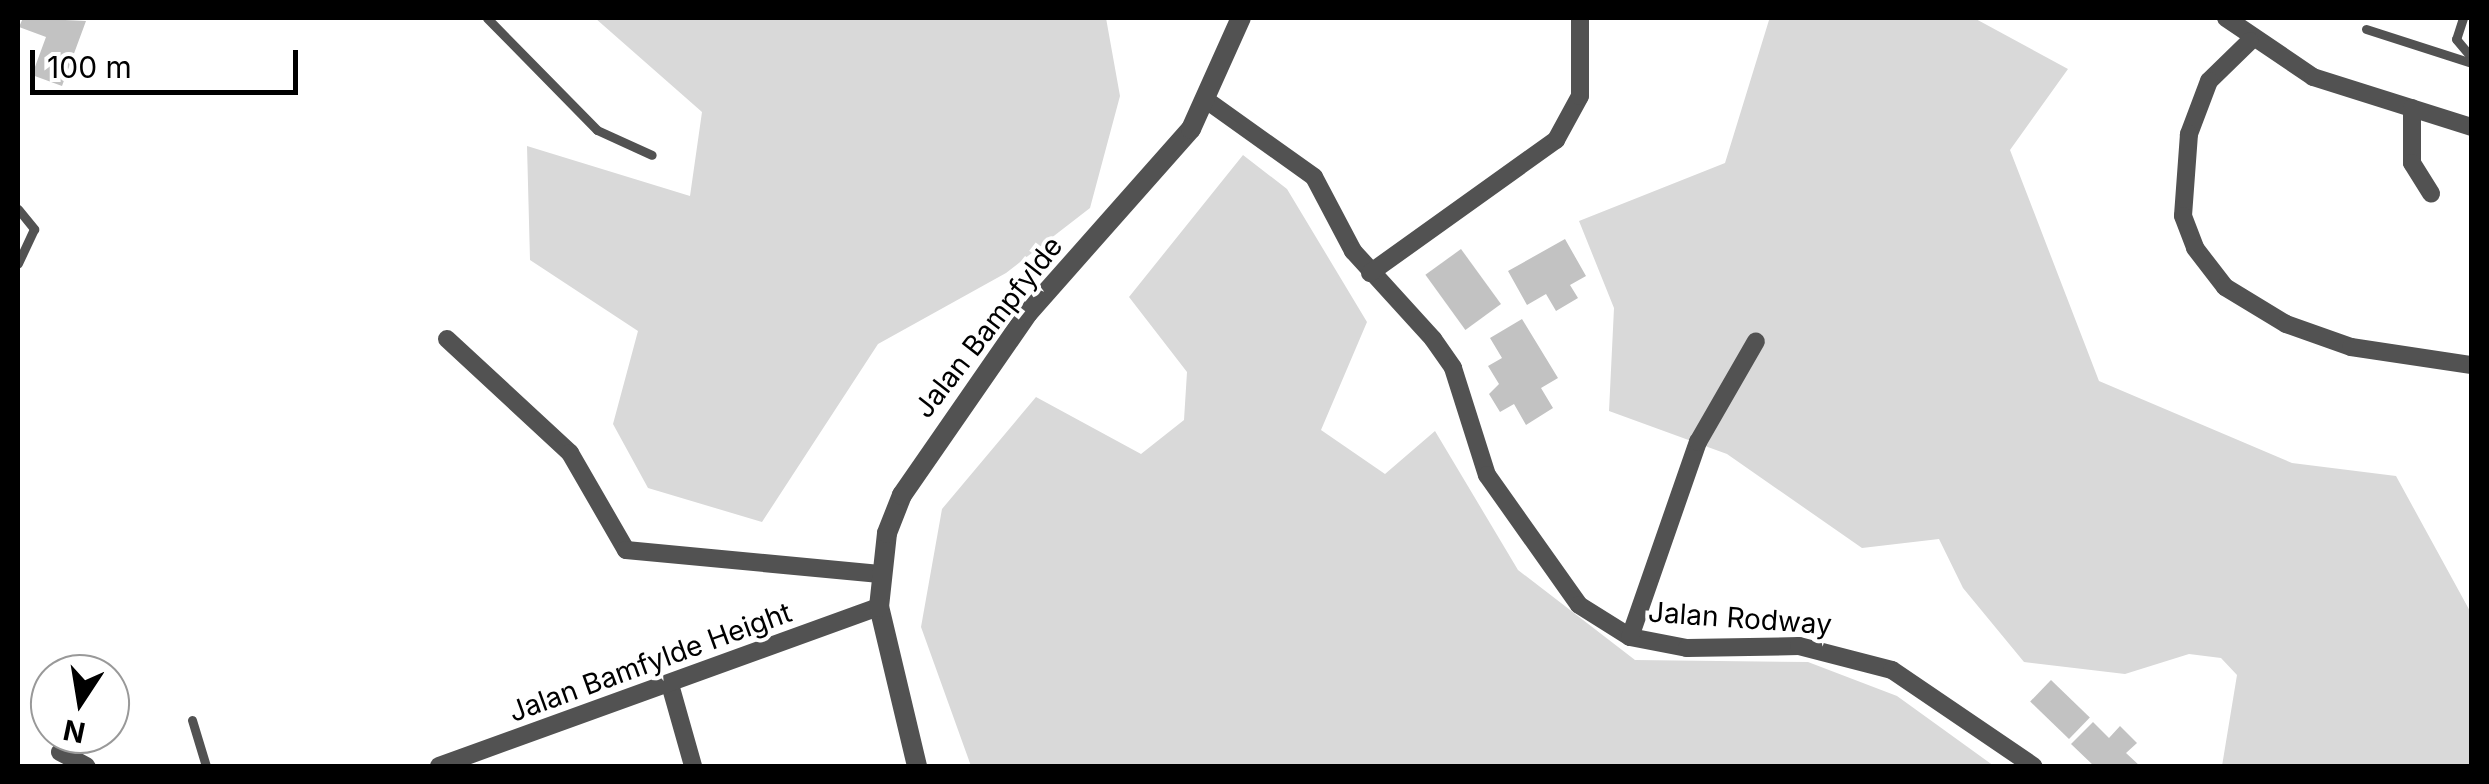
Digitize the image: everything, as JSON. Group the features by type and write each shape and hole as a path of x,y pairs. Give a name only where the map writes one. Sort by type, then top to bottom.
{"street":[{"name":"Jalan Bampfylde","path":"917,766 880,607 880,574 887,533 933,440 1028,313 1209,102 1241,18"},
{"path":"1370,273 1497,188 1564,129 1582,86 1580,18"},
{"path":"2237,21 2250,41 2314,78 2472,127"},
{"path":"2250,41 2209,81 2189,134 2182,216 2194,248 2225,288 2286,324 2351,347 2472,365"},
{"name":"Jalan Rodway","path":"1209,102 1314,177 1370,273 1453,368 1487,475 1537,554 1579,605 1630,637 1845,654 1934,691 2033,766"},
{"path":"2412,108 2412,164 2430,193"},
{"path":"447,339 570,453 626,550 880,574"},
{"path":"1630,637 1698,442 1756,341"},
{"name":"Jalan Bamfylde Height","path":"439,766 671,688 880,607"},
{"path":"671,688 693,766"},
{"path":"64,754 86,766"}],"lane":[{"path":"487,18 597,130 652,155"},
{"path":"2463,18 2456,39 2472,60"},
{"path":"2366,29 2472,60"},
{"path":"18,209 34,229 18,264"},
{"path":"192,720 206,766"}],"shaded area":[{"path":"595,18 1106,18 1120,96 1090,208 1006,273 878,344 762,522 648,488 613,424 638,331 530,260 527,146 690,196 702,112"},
{"path":"1974,18 2068,69 2010,150 2099,381 2292,463 2396,476 2471,613 2471,766 2222,766 2237,675 2221,658 2189,654 2125,674 2024,662 1963,588 1939,539 1862,548 1727,454 1609,411 1614,308 1579,221 1725,163 1769,20"},
{"path":"1243,155 1287,189 1367,322 1321,430 1385,474 1435,431 1518,570 1635,660 1808,662 1897,696 1994,766 971,766 921,627 942,509 1036,397 1141,454 1184,420 1187,372 1129,297"}],"building":[{"path":"23,18 86,21 62,86 32,75 46,37 19,27"},
{"path":"1565,239 1586,276 1570,285 1578,298 1556,311 1546,294 1527,305 1508,271"},
{"path":"1461,249 1501,304 1465,330 1425,275"},
{"path":"1522,319 1558,378 1541,388 1553,408 1526,425 1514,404 1500,412 1489,394 1499,384 1488,366 1502,358 1490,338"},
{"path":"2051,680 2090,718 2069,739 2030,702"},
{"path":"2093,722 2109,738 2120,726 2137,743 2126,753 2140,766 2094,766 2071,744"}]}
